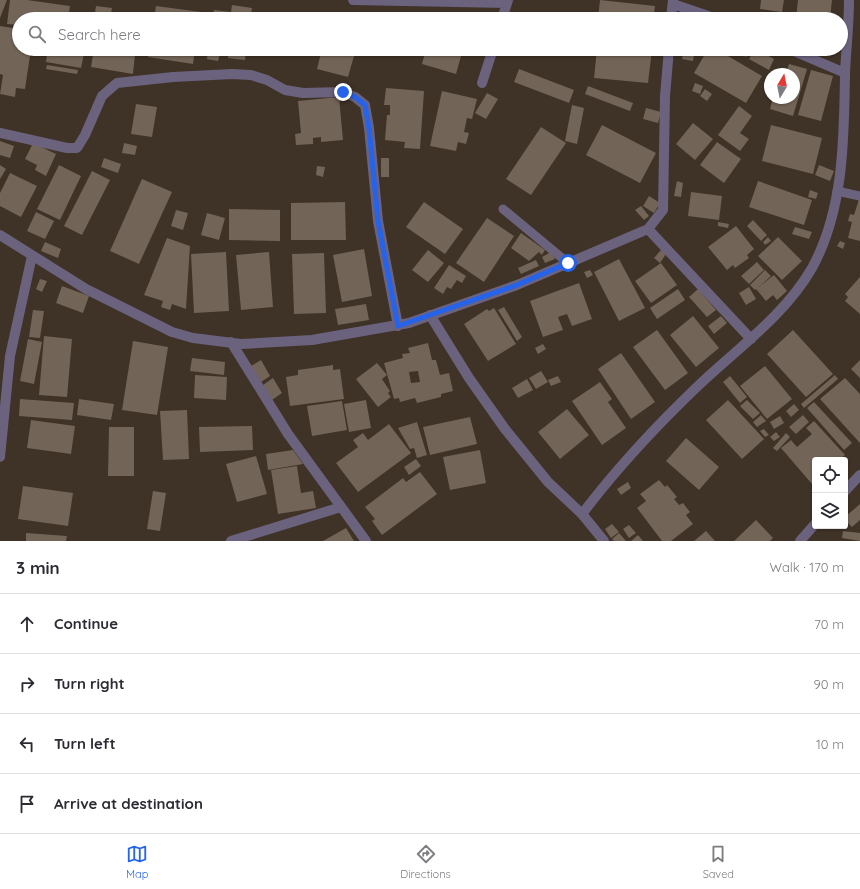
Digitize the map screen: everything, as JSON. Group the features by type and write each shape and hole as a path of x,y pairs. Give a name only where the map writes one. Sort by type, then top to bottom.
{"street":[{"path":"353,0 507,1 504,12"},
{"path":"848,18 849,0"},
{"path":"672,12 673,2 699,12"},
{"path":"482,83 491,56"},
{"path":"0,235 86,289 172,332 193,338 241,344 312,340 398,326 517,285 648,229 663,210 665,96 668,56"},
{"path":"806,56 845,73"},
{"path":"582,514 620,467 699,385 751,339 797,291 812,268 824,239 838,192 845,105 846,56"},
{"path":"0,133 67,148 77,148 86,135 102,96 117,83 173,77 232,74 251,75 267,80 285,90 303,93 343,92 355,97 365,105 369,128 378,221 398,326"},
{"path":"648,229 751,339"},
{"path":"0,457 10,356 32,256"},
{"path":"430,315 469,378 505,429 548,482 582,514 604,541"},
{"path":"231,342 288,434 366,541"},
{"path":"848,488 860,475"},
{"path":"231,541 341,507"},
{"path":"800,541 812,527"}],"lane":[{"path":"838,192 860,196"},
{"path":"503,209 568,263"}],"building":[{"path":"0,0 7,0 0,18"},
{"path":"10,0 27,0 70,6 69,12 12,12 12,24 7,24"},
{"path":"600,0 655,6 654,12 599,12"},
{"path":"761,0 784,0 782,12 760,9"},
{"path":"798,0 832,0 831,12 797,12"},
{"path":"232,5 252,8 251,12 231,12"},
{"path":"96,6 112,8 111,12 95,12"},
{"path":"156,6 201,12 155,12"},
{"path":"214,10 231,12 214,12"},
{"path":"0,26 12,28 12,56 30,56 25,89 16,88 15,97 0,94 3,75 0,74"},
{"path":"47,56 84,56 81,68 46,62"},
{"path":"93,56 135,56 133,74 91,67"},
{"path":"148,56 194,56 193,64"},
{"path":"207,56 219,56 218,61 207,59"},
{"path":"228,56 245,56 245,60 228,58"},
{"path":"320,56 354,56 348,77 317,69"},
{"path":"424,56 461,56 456,74 422,64"},
{"path":"596,56 651,56 648,83 594,78"},
{"path":"683,56 694,56 693,61 682,59"},
{"path":"704,56 728,56 762,76 746,103 694,73"},
{"path":"751,56 768,56 774,59 770,68 765,68 749,59"},
{"path":"789,64 807,69 800,92 800,68 788,68"},
{"path":"47,65 78,70 77,74 46,69"},
{"path":"519,69 574,90 569,103 514,82"},
{"path":"811,70 833,76 821,121 798,115"},
{"path":"695,83 703,86 700,94 692,91"},
{"path":"588,86 633,103 630,111 585,94"},
{"path":"386,88 424,91 420,149 404,148 405,142 385,140 387,115 390,115 390,105 384,105"},
{"path":"705,89 712,94 707,101 700,96"},
{"path":"442,91 477,99 472,119 467,118 464,132 469,133 466,144 458,142 456,151 430,146"},
{"path":"487,93 498,99 486,119 475,113"},
{"path":"339,97 343,140 321,142 321,137 313,138 313,144 296,145 295,134 301,133 298,101"},
{"path":"136,104 157,107 152,137 131,134"},
{"path":"771,104 797,104 793,116 770,109"},
{"path":"572,105 584,108 577,144 565,141"},
{"path":"739,106 752,116 740,133 749,139 740,151 718,135"},
{"path":"646,108 661,112 658,123 643,119"},
{"path":"693,123 713,139 695,160 676,144"},
{"path":"602,125 656,153 640,183 586,155"},
{"path":"771,125 822,138 813,174 762,161"},
{"path":"541,127 566,143 531,195 506,179"},
{"path":"0,141 14,146 10,158 0,155"},
{"path":"717,142 741,159 724,183 700,165"},
{"path":"33,143 56,154 46,176 35,170 37,165 25,159"},
{"path":"124,143 137,146 135,155 122,153"},
{"path":"104,158 121,164 118,173 101,167"},
{"path":"381,158 389,158 389,177 381,177"},
{"path":"0,165 6,169 0,179"},
{"path":"59,165 81,176 60,220 37,209"},
{"path":"819,165 834,171 830,181 815,175"},
{"path":"317,166 325,167 323,177 316,175"},
{"path":"92,171 110,180 82,235 64,226"},
{"path":"10,173 37,186 21,217 0,206 0,193"},
{"path":"142,179 172,192 139,264 110,251"},
{"path":"677,181 683,183 681,197 674,196"},
{"path":"758,181 812,200 804,225 749,207"},
{"path":"810,190 818,193 816,199 808,197"},
{"path":"691,192 722,196 719,220 688,216"},
{"path":"649,196 660,203 654,213 643,206"},
{"path":"860,196 860,241 848,238 852,222 848,221 850,214 854,215"},
{"path":"345,202 346,240 291,240 291,203"},
{"path":"424,202 463,229 445,254 406,227"},
{"path":"641,206 649,216 644,220 635,210"},
{"path":"229,209 280,210 280,241 229,240"},
{"path":"176,210 188,213 183,230 171,226"},
{"path":"36,212 54,221 45,239 27,231"},
{"path":"207,213 225,218 219,240 201,235"},
{"path":"487,218 514,236 484,282 456,263"},
{"path":"753,220 767,235 761,241 747,226"},
{"path":"718,222 729,224 728,228 718,226"},
{"path":"736,226 754,249 747,255 749,258 735,268 733,265 727,270 708,247"},
{"path":"795,227 812,232 809,239 792,234"},
{"path":"521,233 545,250 542,255 539,252 529,261 511,248"},
{"path":"768,237 771,241 765,245 763,242"},
{"path":"778,237 802,261 782,280 758,256"},
{"path":"167,238 190,246 186,309 172,304 170,310 161,307 163,301 144,295"},
{"path":"840,241 845,243 843,249 837,246"},
{"path":"45,242 61,249 58,258 41,251"},
{"path":"364,249 372,296 342,302 333,255"},
{"path":"428,250 444,263 428,282 412,270"},
{"path":"661,250 666,254 660,263 654,258"},
{"path":"226,252 229,311 194,313 191,254"},
{"path":"269,252 273,307 241,310 236,255"},
{"path":"551,252 555,259 545,263 542,257"},
{"path":"324,253 326,313 294,314 292,254"},
{"path":"619,259 645,308 619,321 594,272"},
{"path":"536,260 539,266 521,274 518,268"},
{"path":"757,262 764,270 749,284 741,276"},
{"path":"661,263 677,285 651,303 635,281"},
{"path":"449,265 466,276 462,283 457,280 451,289 447,287 443,294 434,288"},
{"path":"590,270 593,275 587,278 584,272"},
{"path":"765,270 771,276 759,287 774,275 787,291 777,300 773,295 766,301 756,289 755,290 750,285"},
{"path":"860,277 860,314 845,301 848,297 845,294"},
{"path":"40,279 47,281 42,292 36,289"},
{"path":"579,283 592,319 572,326 567,314 558,317 563,330 543,337 530,301"},
{"path":"62,286 89,296 83,313 56,303"},
{"path":"749,287 756,299 746,305 739,293"},
{"path":"678,289 685,300 657,319 650,308"},
{"path":"698,289 716,310 707,317 689,297"},
{"path":"366,304 369,320 338,325 335,309"},
{"path":"504,307 522,337 517,341 498,310"},
{"path":"494,308 516,344 488,361 464,324 487,309 489,311"},
{"path":"33,310 44,311 40,338 29,337"},
{"path":"693,316 719,348 696,367 670,335"},
{"path":"721,316 727,323 714,334 708,326"},
{"path":"657,330 688,373 665,390 633,347"},
{"path":"793,330 833,374 806,397 767,354"},
{"path":"44,336 72,339 67,397 39,395"},
{"path":"28,339 42,342 34,384 20,381"},
{"path":"133,341 168,347 157,415 122,410"},
{"path":"428,343 432,360 436,360 440,375 449,373 453,391 441,394 441,397 417,403 415,398 400,402 399,398 394,399 384,363 403,358 402,354 410,353 408,348","holes":["418,371 420,382 411,383 409,372"]},
{"path":"543,344 546,349 538,354 535,348"},
{"path":"621,353 655,402 631,419 598,369"},
{"path":"192,358 225,362 224,375 190,371"},
{"path":"261,360 270,376 261,382 251,366"},
{"path":"860,360 860,378 851,369"},
{"path":"377,363 387,375 382,379 390,391 388,393 391,397 378,407 356,379"},
{"path":"333,365 333,370 340,369 344,399 290,406 286,377 298,375 298,370"},
{"path":"765,366 792,399 767,419 740,386"},
{"path":"541,371 548,382 536,389 529,378"},
{"path":"195,375 227,377 226,400 194,398"},
{"path":"835,375 838,379 804,408 801,404"},
{"path":"558,376 561,382 551,386 548,380"},
{"path":"730,376 747,397 740,403 723,382"},
{"path":"273,378 282,393 272,400 263,385"},
{"path":"845,378 860,394 860,443 820,399"},
{"path":"527,379 533,390 518,398 512,388"},
{"path":"600,382 612,399 608,402 626,428 602,445 572,401"},
{"path":"20,399 74,403 72,420 19,416"},
{"path":"79,399 114,404 111,420 77,415"},
{"path":"366,400 371,428 349,432 344,404"},
{"path":"728,400 764,439 742,459 706,420"},
{"path":"747,400 760,413 753,419 740,406"},
{"path":"342,401 347,430 312,436 307,406"},
{"path":"814,402 852,443 844,450 807,408"},
{"path":"794,404 799,410 791,417 786,411"},
{"path":"567,409 589,435 560,459 538,432"},
{"path":"187,410 189,459 163,460 160,411"},
{"path":"761,415 766,421 757,427 753,422"},
{"path":"803,415 809,422 796,434 789,427"},
{"path":"780,416 784,423 774,429 770,422"},
{"path":"470,417 477,444 430,455 423,427"},
{"path":"31,420 75,426 71,454 27,448"},
{"path":"814,421 845,455 843,457 812,457 812,484 781,448 791,440 797,447 812,434 806,428"},
{"path":"417,422 427,455 417,458 414,448 410,449 398,428"},
{"path":"389,424 411,453 358,492 336,463 358,447 353,440 363,433 368,440"},
{"path":"252,426 253,450 200,452 199,427"},
{"path":"109,427 134,427 134,476 108,476"},
{"path":"764,429 769,435 765,437 760,431"},
{"path":"776,432 780,437 774,441 770,437"},
{"path":"786,433 790,437 777,451 773,448"},
{"path":"686,438 719,467 699,490 666,461"},
{"path":"293,450 303,464 268,470 266,454"},
{"path":"480,450 486,483 450,490 443,457"},
{"path":"256,456 267,494 237,502 226,464"},
{"path":"416,459 421,466 409,475 404,467"},
{"path":"297,466 301,493 313,491 316,508 278,514 271,470"},
{"path":"420,472 437,494 382,535 372,521 375,519 365,507 403,478 406,482"},
{"path":"659,480 665,487 667,485 677,497 674,499 679,505 683,503 690,512 686,515 693,524 671,541 662,541 637,508 646,501 640,494"},
{"path":"628,482 631,488 621,495 617,489"},
{"path":"23,486 73,493 68,526 18,519"},
{"path":"153,491 166,493 160,531 147,529"},
{"path":"860,504 860,520 852,527 848,523 848,514"},
{"path":"756,520 773,538 770,541 734,541"},
{"path":"612,524 619,532 611,538 605,529"},
{"path":"629,525 636,533 629,538 623,529"},
{"path":"346,528 354,541 323,541"},
{"path":"706,531 715,541 694,541"},
{"path":"843,531 860,533 860,541 842,538"},
{"path":"26,533 67,536 66,541 26,541"},
{"path":"619,533 626,541 614,541 612,539"},
{"path":"638,535 643,541 631,541"}],"route":[{"path":"343,92 355,97 365,105 369,128 378,221 398,326 517,285 568,263"}]}
